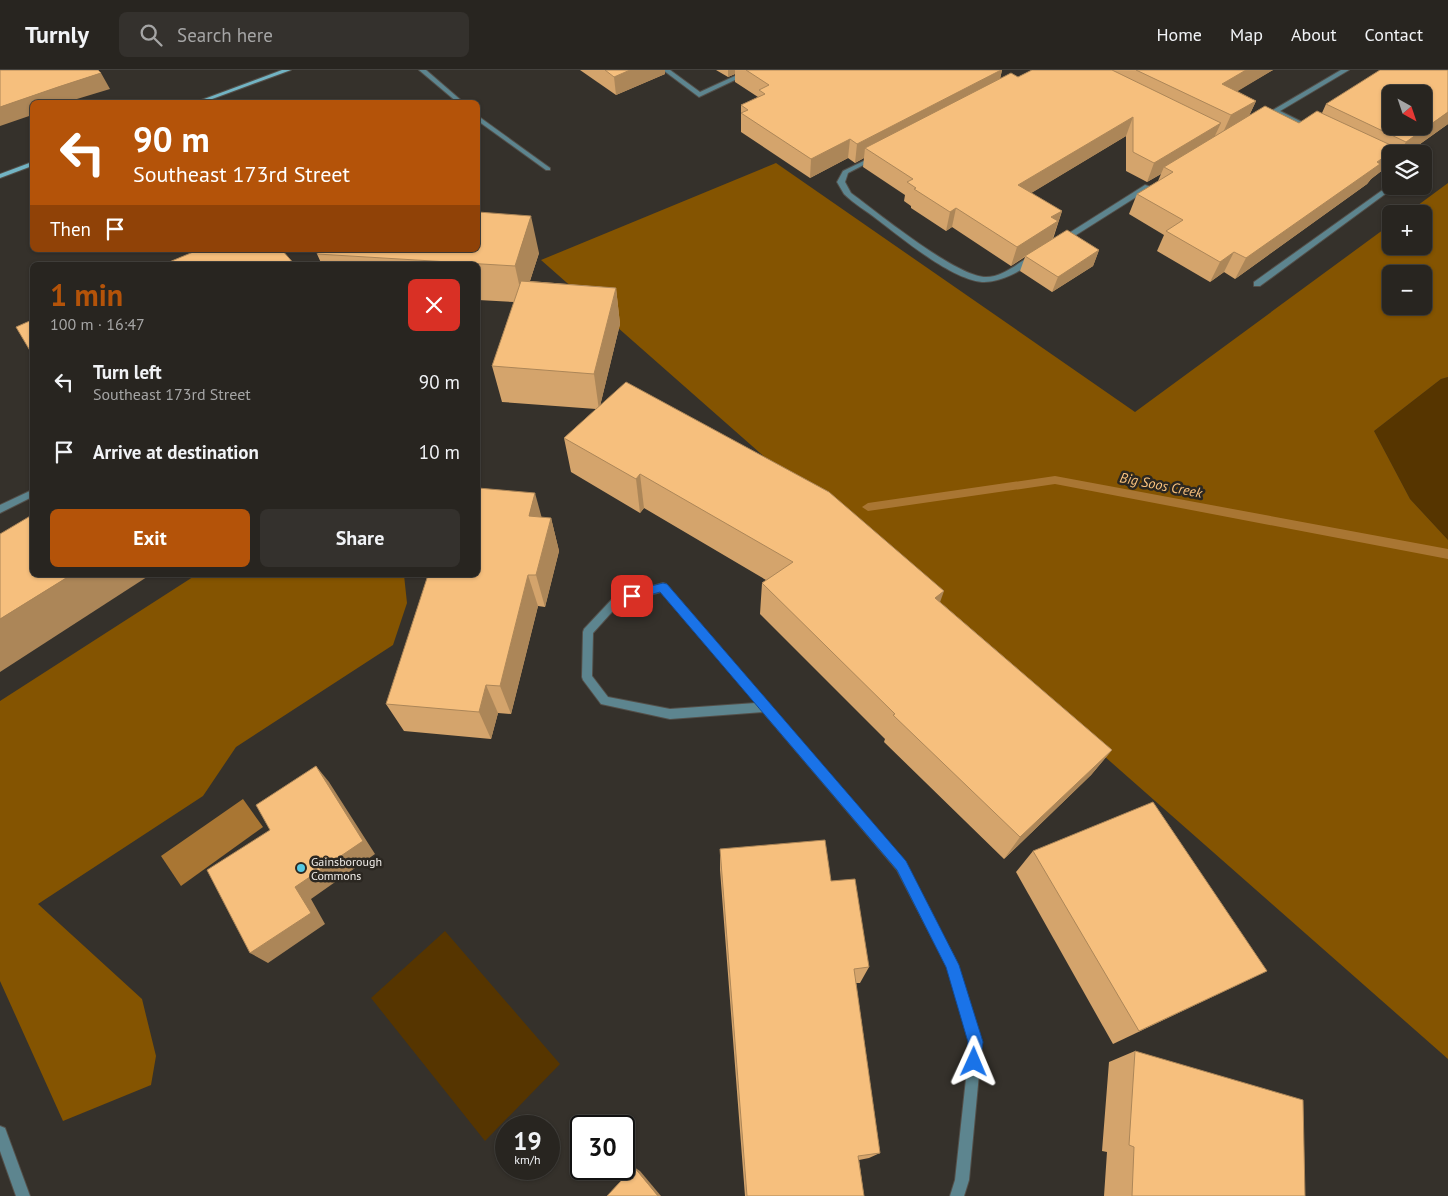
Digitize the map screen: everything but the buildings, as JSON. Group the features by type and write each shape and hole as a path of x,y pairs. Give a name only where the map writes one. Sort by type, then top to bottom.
{"main road":[{"path":"205,100 288,70"},
{"path":"0,176 30,165"}],"street":[{"path":"422,70 458,100"},
{"path":"666,70 700,95 753,70"},
{"path":"1260,120 1346,70"},
{"path":"1275,111 1320,133"},
{"path":"480,119 548,169"},
{"path":"879,155 845,172 841,182 848,194 958,272 981,280 1003,276 1036,256"},
{"path":"1364,155 1382,164"},
{"path":"1053,245 1154,184"},
{"path":"1257,284 1382,194"},
{"path":"0,509 30,494"},
{"path":"766,707 670,714 605,700 587,677 588,632 617,600 663,587 766,707 901,866 952,965 976,1042 962,1180 957,1196"},
{"path":"0,1133 23,1196"}],"shaded area":[{"path":"776,163 1135,412 1382,231 1382,255 1432,255 1432,205 1418,205 1448,183 1448,377 1441,379 1374,431 1410,499 1448,540 1448,1059 541,260"},
{"path":"1448,377 1448,540 1410,499 1374,431 1441,379"},
{"path":"193,577 404,577 407,603 393,645 236,747 203,796 38,904 142,999 156,1056 151,1085 63,1121 0,981 0,701"},
{"path":"243,799 263,827 181,886 161,856"},
{"path":"445,931 560,1064 510,1115 495,1115 495,1131 485,1141 371,998"}],"waterway":[{"name":"Big Soos Creek","path":"868,507 1055,480 1448,554"}],"place":[{"name":"Gainsborough Commons","path":"301,868"}],"route":[{"path":"632,596 663,587 901,866 952,965 976,1042 974,1062"}]}
